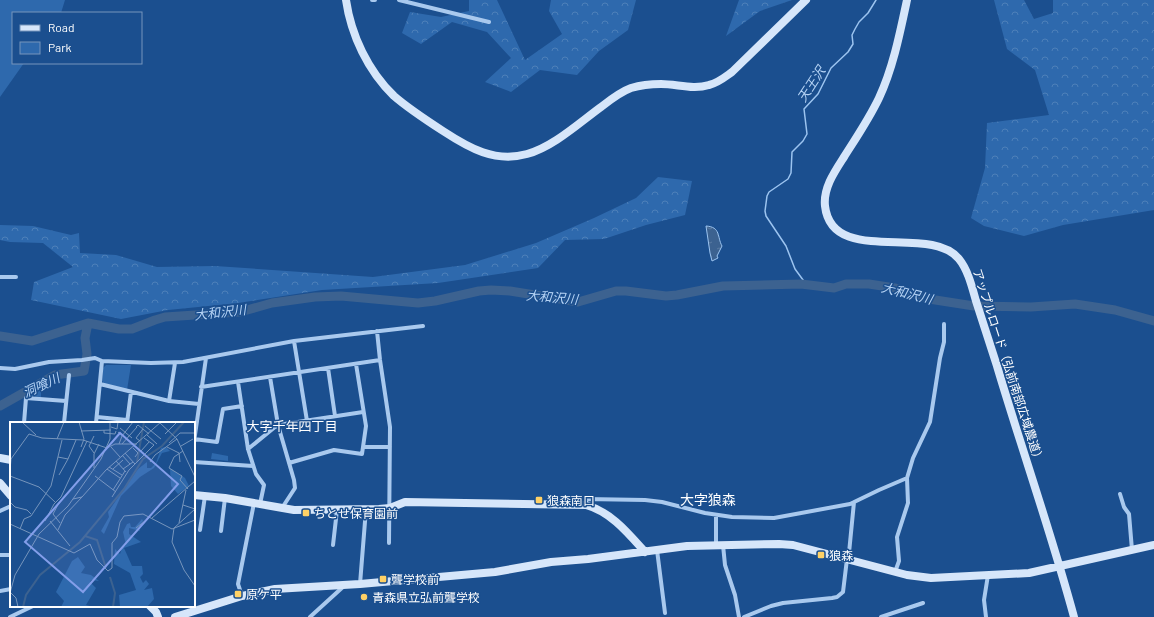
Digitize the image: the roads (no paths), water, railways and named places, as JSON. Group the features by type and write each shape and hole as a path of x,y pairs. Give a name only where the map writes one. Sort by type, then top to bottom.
{"street":[{"path":"346,0 350,20 362,51 376,73 394,95 418,114 466,145 480,152 501,157 512,157 526,154 544,147 612,98 630,89 650,84 696,87 709,86 736,68 806,0"},
{"path":"399,0 489,22"},
{"name":"アップルロード（弘前南部広域農道）","path":"907,0 900,33 885,83 872,111 838,166 828,186 824,203 825,211 832,224 838,230 851,238 930,245 949,250 956,255 964,266 1060,567 1074,617"},
{"path":"0,277 16,277"},
{"path":"895,572 899,561 897,537 901,520 908,503 907,478 913,458 930,422 944,342 944,324"},
{"path":"0,368 15,369 49,362 95,358 102,361 175,363 294,341 423,326"},
{"path":"377,331 390,427 389,543"},
{"path":"294,341 307,421"},
{"path":"195,433 206,358"},
{"path":"201,387 380,360"},
{"path":"96,422 102,361"},
{"path":"169,401 175,363"},
{"path":"289,463 334,450 362,454 366,426 356,364"},
{"path":"328,368 335,416"},
{"path":"64,422 69,374"},
{"path":"270,377 278,425 295,488 282,508"},
{"path":"238,382 248,449 256,474 264,485 257,503 238,584 242,596"},
{"path":"100,384 169,401 199,404"},
{"path":"97,418 127,422 131,392"},
{"path":"24,422 26,398 66,400"},
{"path":"195,440 218,442 223,409 242,406"},
{"path":"248,449 278,425 363,412"},
{"path":"363,447 390,447"},
{"path":"0,458 10,460"},
{"path":"195,462 253,466"},
{"path":"586,505 586,499 645,500 662,502 693,511 716,515 732,517 782,518 850,504 907,478"},
{"path":"0,484 10,495"},
{"path":"1120,494 1122,504 1129,514 1133,550"},
{"path":"195,495 225,498 294,510 390,508 405,502 586,505 617,522 645,552"},
{"path":"200,530 205,496"},
{"path":"222,531 225,498"},
{"path":"744,617 771,606 783,603 837,597 842,592 849,553 854,502"},
{"path":"0,511 10,506"},
{"path":"360,584 366,509"},
{"path":"333,545 337,510"},
{"path":"716,515 720,545 735,595 739,617"},
{"path":"175,617 242,596 275,589 360,584 495,572 550,562 588,559 687,546 793,545 895,572 925,578 1028,573 1154,545"},
{"path":"657,550 665,613"},
{"path":"986,617 984,600 988,575"},
{"path":"310,617 345,584"},
{"path":"0,591 10,589"},
{"path":"881,617 923,603"},
{"path":"10,617 31,607"},
{"path":"151,607 156,612 158,617"}],"water":[{"path":"706,226 716,230 722,246 717,256 718,258 712,261 710,253"}],"waterway":[{"name":"天王沢","path":"806,284 795,269 786,246 766,216 765,211 767,196 769,192 788,179 791,173 792,152 803,141 807,134 804,109 818,94 831,68 848,52 853,44 852,35 855,29 876,0"},
{"name":"大和沢川","path":"0,336 32,341 88,323 119,329 132,329 165,317 240,312 272,303 315,297 341,296 418,303 491,290 510,291 578,302 616,291 666,296 723,286 801,284 834,288 846,284 869,284 895,288 929,299 974,306 1031,307 1075,304 1115,310 1154,321"},
{"name":"洞喰川","path":"0,406 55,375 84,371 87,354 85,338 88,323"}],"place":[{"name":"狼森南口","path":"539,500"},
{"name":"ちとせ保育園前","path":"306,513"},
{"name":"狼森","path":"821,555"},
{"name":"聾学校前","path":"383,579"},
{"name":"原ケ平","path":"238,594"},
{"name":"青森県立弘前聾学校","path":"364,597"}],"district":[{"name":"大字千年四丁目","path":"292,426"},
{"name":"大字狼森","path":"708,499"}]}
